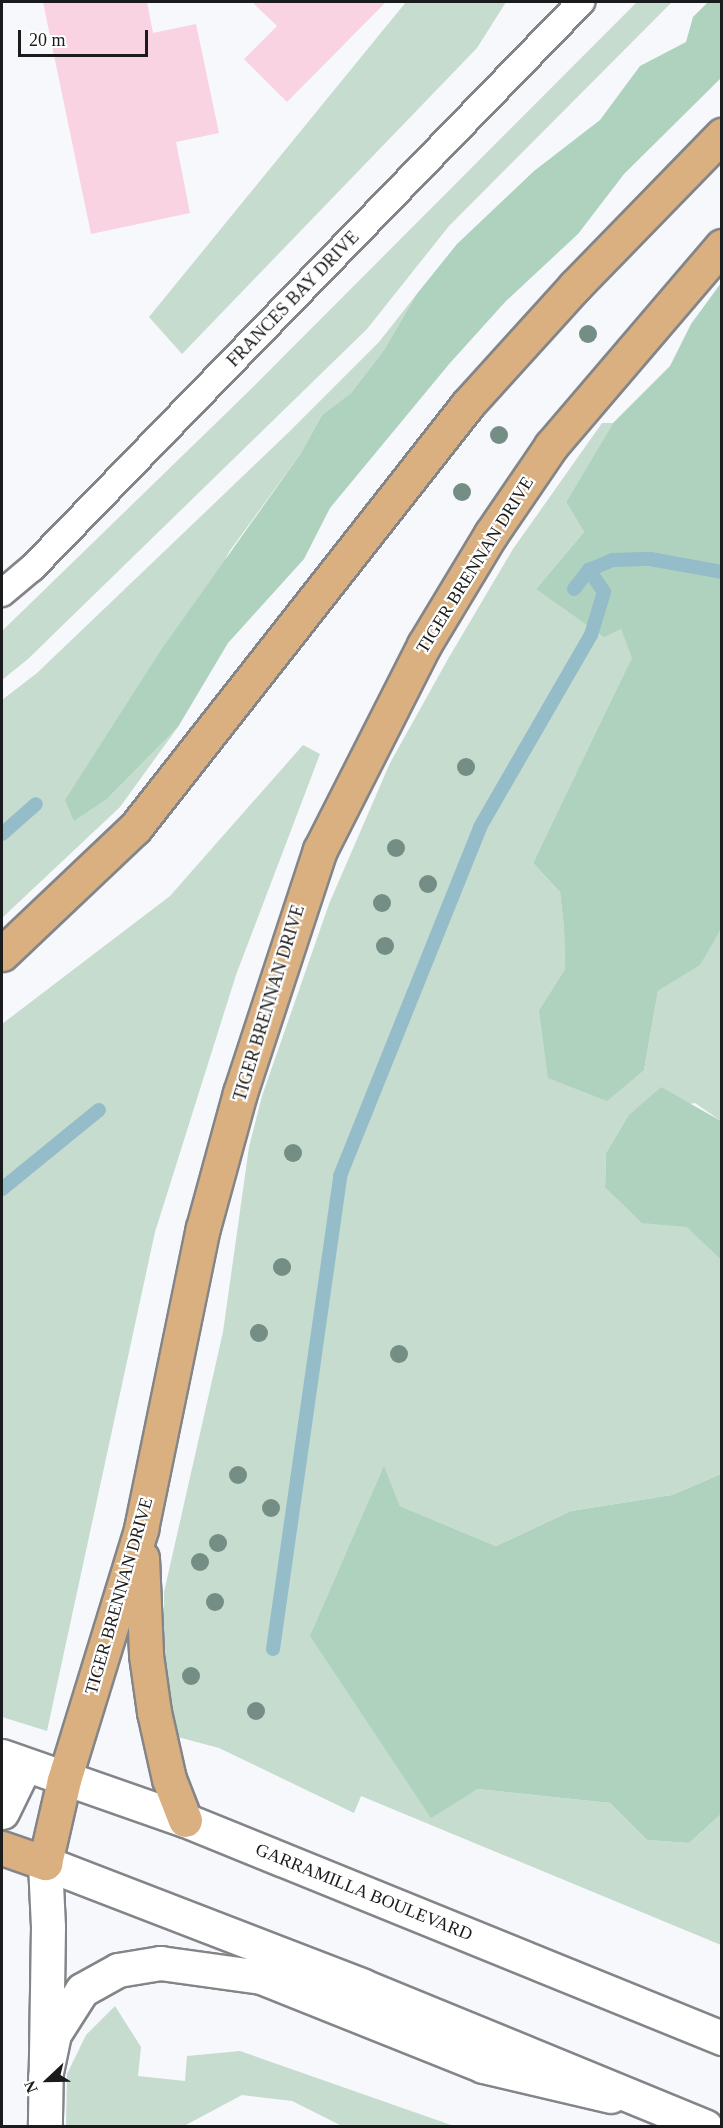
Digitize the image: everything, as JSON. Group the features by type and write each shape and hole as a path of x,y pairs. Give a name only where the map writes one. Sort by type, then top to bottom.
{"main road":[{"path":"2,954 135,828 468,404 575,286 722,135"},
{"name":"TIGER BRENNAN DRIVE","path":"45,1863 64,1780 141,1529 203,1228 240,1093 320,850 424,645 491,534 551,446 722,246"},
{"path":"141,1529 146,1655 154,1712 169,1779 185,1820"},
{"path":"2,1848 45,1863"}],"street":[{"name":"GARRAMILLA BOULEVARD","path":"13,1760 64,1780 185,1820 722,2038"},
{"path":"2,1812 13,1760"},
{"path":"45,2127 48,1927 45,1863 363,1986 705,2127"},
{"path":"45,2077 54,2034 82,1990 118,1970 142,1964 187,1965 261,1977 483,2066 660,2108"}],"lane":[{"name":"FRANCES BAY DRIVE","path":"2,593 40,560 581,2"}],"green space":[{"path":"406,2 506,2 477,48 182,354 149,317"},
{"path":"637,2 672,2 449,226 367,329 28,659 2,680 2,631 248,392"},
{"path":"708,2 721,2 721,78 624,174 578,234 506,301 450,363 330,508 304,559 228,643 178,727 108,798 74,821 65,800 161,650 301,453 322,415 351,393 384,350 416,295 457,244 534,171 600,120 640,66 686,42 693,17"},
{"path":"721,283 721,929 700,965 658,991 644,1070 607,1101 548,1078 539,1010 565,969 564,928 560,892 533,863 632,658 621,629 604,637 536,589 584,532 566,502 613,423 670,366 691,324"},
{"path":"416,295 384,350 351,393 322,415 301,453 229,552 108,798 178,727 120,807 2,918 2,700 37,673 289,432 379,342"},
{"path":"602,423 613,423 566,502 584,532 536,589 621,629 633,658 533,863 560,892 564,928 565,969 539,1010 644,1070 658,991 699,965 721,929 721,1121 695,1103 628,1116 606,1153 605,1186 642,1222 687,1226 721,1260 721,1474 672,1495 571,1511 496,1546 400,1506 384,1467 431,1817 478,1789 610,1803 647,1840 689,1843 721,1814 721,1945 361,1796 354,1813 219,1748 174,1736 164,1664 164,1592 223,1332 249,1147 262,1096 329,904 390,763 448,659 513,549"},
{"path":"303,745 320,754 236,975 155,1232 47,1731 2,1717 2,1024 170,896"},
{"path":"661,1087 721,1121 721,1260 687,1227 642,1223 605,1187 606,1153 628,1116"},
{"path":"384,1466 400,1506 496,1546 571,1511 672,1495 721,1474 721,1814 689,1843 647,1840 610,1803 478,1789 431,1818 310,1636"},
{"path":"115,2006 141,2047 138,2076 185,2081 187,2056 240,2051 454,2126 342,2126 292,2101 242,2095 184,2126 66,2126 67,2074 86,2035"}],"building":[{"path":"43,2 147,2 153,33 196,24 219,133 176,142 190,213 91,234"},
{"path":"252,2 386,2 287,102 244,59 277,26"}],"waterway":[{"path":"574,589 589,570 613,560 650,559 722,572"},
{"path":"273,1649 340,1176 480,827 591,635 604,592 589,570"},
{"path":"2,834 36,804"},
{"path":"2,1189 99,1110"}]}
